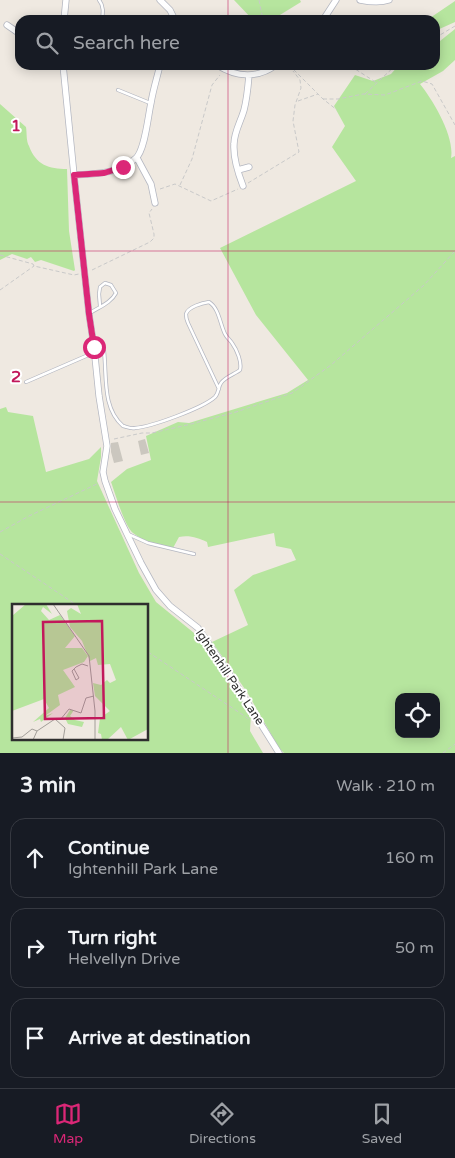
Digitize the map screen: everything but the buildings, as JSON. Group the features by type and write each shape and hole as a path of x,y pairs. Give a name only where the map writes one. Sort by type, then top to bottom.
{"street":[{"path":"64,15 66,0"},
{"path":"160,0 172,15"},
{"path":"327,15 336,0"},
{"path":"360,0 384,2 389,0"},
{"path":"6,25 15,31"},
{"name":"Ightenhill Park Lane","path":"64,70 89,314 107,446 103,472 105,481 115,509 156,590 170,606 198,628 232,678 277,751"},
{"path":"74,175 104,173 123,167 137,158 142,149 159,70"},
{"path":"225,70 249,76 268,70"},
{"path":"243,186 238,170 234,143 244,109 249,76"},
{"path":"137,158 151,184 155,203"},
{"path":"238,170 249,167"}],"lane":[{"path":"98,0 103,8 102,15"},
{"path":"118,90 150,104"},
{"path":"89,314 112,300 116,293 111,285 105,284 100,287 100,306"},
{"path":"26,382 94,350 104,351 108,398 113,414 123,426 135,428 162,421 206,403 216,396 219,389 222,381 240,370 241,365 232,342 225,335 213,305 209,302 190,309 186,316 219,389"},
{"path":"127,533 148,543 194,554"}],"path":[{"path":"258,0 262,15"},
{"path":"440,35 455,26"},
{"path":"180,186 192,159 214,80 225,70"},
{"path":"294,70 337,110"},
{"path":"356,70 377,84"},
{"path":"365,94 391,70"},
{"path":"152,192 176,184 211,201 236,191 299,152 293,121 301,88 300,80 293,71"},
{"path":"323,99 338,99 365,94 385,95 422,80 432,84 455,125"},
{"path":"297,101 318,94"},
{"path":"0,255 33,264 34,266 74,275 85,273 150,242 154,238 150,212 155,203"},
{"path":"106,440 142,433 152,433 236,412 292,393 331,365 424,285 455,251"},
{"path":"0,290 34,266"},
{"path":"0,532 29,516 105,481"},
{"path":"0,554 75,604"},
{"path":"149,653 249,719"},
{"path":"443,753 455,744"}],"green space":[{"path":"234,0 300,0 301,2 280,15 248,15"},
{"path":"455,1 455,22 440,29 440,15 434,15"},
{"path":"455,29 455,60 443,71 420,84 442,119 450,140 451,158 455,156 455,753 284,753 279,748 247,692 212,642 248,625 234,590 253,575 296,560 291,549 276,546 274,533 208,547 207,542 183,536 179,537 173,548 147,541 130,530 111,482 127,469 151,460 146,436 178,422 189,423 287,393 308,380 256,315 220,248 356,181 332,147 345,126 334,106 355,75 373,81 391,74 395,70 440,70 440,41"},
{"path":"0,104 26,127 28,144 39,162 49,167 67,169 69,231 74,271 41,260 35,262 31,257 27,259 12,254 0,260"},
{"path":"6,407 8,412 33,416 46,472 89,459 101,447 97,481 139,573 156,602 194,633 251,714 250,731 263,753 0,753 0,409"}],"route":[{"path":"94,347 74,175 104,173 123,167"}]}
